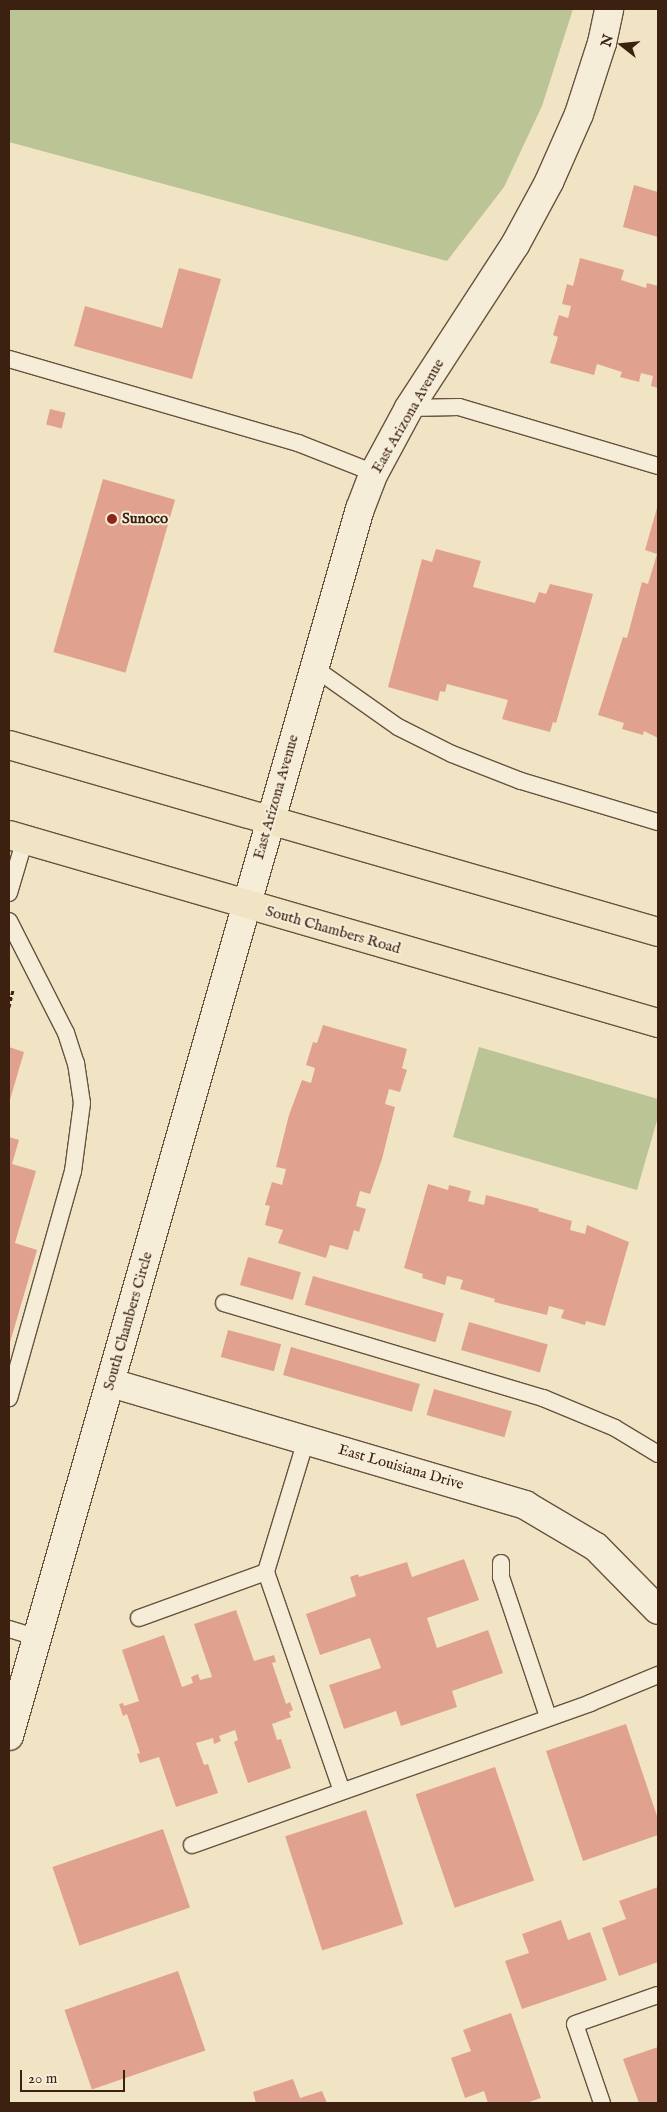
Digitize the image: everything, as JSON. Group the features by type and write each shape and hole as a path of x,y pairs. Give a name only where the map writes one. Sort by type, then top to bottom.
{"main road":[{"path":"9,745 658,932"},
{"name":"South Chambers Road","path":"17,837 245,905 658,1023"}],"street":[{"name":"East Arizona Avenue","path":"245,905 349,542 374,473 409,408 515,245 549,182 579,114 602,43 609,9"},
{"name":"South Chambers Circle","path":"9,1736 111,1383 245,905"},
{"name":"East Louisiana Drive","path":"111,1383 492,1493 539,1511 596,1547 658,1610"}],"lane":[{"path":"9,361 298,443 374,473"},
{"path":"409,408 459,407 658,466"},
{"path":"313,667 398,727 452,754 521,781 658,822"},
{"path":"9,893 17,837"},
{"path":"9,921 66,1033 78,1071 82,1104 73,1171 9,1398"},
{"path":"224,1303 544,1398 615,1428 658,1454"},
{"path":"306,1440 266,1572 342,1791"},
{"path":"501,1563 500,1577 548,1717"},
{"path":"139,1618 266,1572"},
{"path":"9,1629 38,1638"},
{"path":"192,1845 548,1717 658,1675"},
{"path":"602,2103 575,2024 658,1995"}],"path":[{"path":"9,1006 13,990"}],"green space":[{"path":"9,9 573,9 542,106 504,187 447,261 9,142"},
{"path":"479,1047 658,1099 658,1117 637,1190 453,1137"}],"building":[{"path":"634,185 658,192 658,237 623,227"},
{"path":"580,258 624,270 621,280 646,288 647,283 658,286 658,388 651,386 653,376 641,373 639,382 620,377 622,372 597,364 594,375 550,363 558,337 553,335 559,315 568,318 571,306 562,304 567,284 573,286"},
{"path":"179,268 221,279 192,379 74,346 85,306 162,328"},
{"path":"50,409 66,413 62,428 46,425"},
{"path":"103,479 175,500 125,673 53,652"},
{"path":"657,508 658,738 644,731 643,735 622,729 624,723 598,715 623,637 627,638 642,582 648,584 657,554 645,550"},
{"path":"436,549 481,561 473,587 535,603 539,592 546,594 550,584 593,594 556,723 553,722 550,732 502,719 508,700 447,684 445,692 440,691 438,701 388,687 422,559 432,562"},
{"path":"323,1025 407,1049 402,1068 407,1070 400,1092 389,1089 385,1104 395,1107 382,1159 370,1194 360,1191 356,1206 366,1209 359,1232 354,1230 348,1250 330,1245 326,1258 278,1243 283,1230 265,1225 270,1206 265,1205 272,1182 282,1185 286,1169 276,1167 289,1115 302,1080 311,1083 315,1068 306,1065 313,1042 317,1043"},
{"path":"9,1047 24,1052 9,1103"},
{"path":"9,1137 19,1140 12,1164 36,1171 15,1243 37,1250 9,1346"},
{"path":"428,1184 448,1190 449,1185 471,1191 468,1201 484,1205 486,1195 539,1209 538,1211 572,1221 570,1230 585,1234 587,1225 629,1242 605,1326 586,1321 585,1325 561,1318 564,1310 549,1306 547,1315 494,1302 495,1299 460,1289 463,1280 447,1276 445,1285 422,1278 423,1274 404,1268"},
{"path":"248,1257 301,1272 293,1300 240,1285"},
{"path":"313,1276 444,1313 435,1342 305,1305"},
{"path":"469,1322 548,1345 540,1372 461,1350"},
{"path":"228,1330 281,1344 274,1371 221,1357"},
{"path":"291,1347 420,1384 412,1412 283,1375"},
{"path":"434,1389 512,1411 504,1437 427,1415"},
{"path":"464,1559 479,1600 427,1618 437,1648 488,1630 503,1673 452,1691 457,1707 401,1726 396,1711 344,1729 329,1685 381,1668 370,1638 320,1655 306,1614 356,1596 350,1577 358,1574 359,1577 407,1562 412,1577"},
{"path":"236,1610 254,1661 274,1655 276,1662 272,1663 286,1704 290,1702 293,1710 289,1712 291,1717 272,1724 277,1740 281,1739 291,1768 248,1783 234,1742 238,1740 235,1730 219,1736 221,1741 214,1744 213,1738 196,1743 204,1765 208,1764 218,1793 176,1807 159,1757 140,1763 137,1754 140,1753 127,1714 123,1716 119,1704 123,1703 124,1706 139,1701 122,1650 164,1635 182,1687 193,1683 191,1677 198,1674 200,1680 212,1677 194,1624"},
{"path":"626,1724 658,1819 658,1835 583,1861 546,1751"},
{"path":"495,1767 534,1880 455,1908 416,1794"},
{"path":"366,1810 403,1924 322,1950 285,1836"},
{"path":"163,1829 190,1907 79,1946 52,1867"},
{"path":"658,1887 658,1962 619,1976 602,1928 626,1919 619,1901"},
{"path":"561,1920 568,1940 590,1932 607,1980 522,2009 505,1961 529,1953 522,1934"},
{"path":"178,1971 205,2050 92,2089 65,2010"},
{"path":"511,2013 541,2098 526,2103 488,2103 484,2091 465,2098 451,2058 471,2051 463,2030"},
{"path":"658,2047 658,2103 639,2103 623,2059"},
{"path":"293,2079 300,2098 322,2091 327,2103 256,2103 253,2092"}],"place":[{"name":"Sunoco","path":"112,519"}]}
